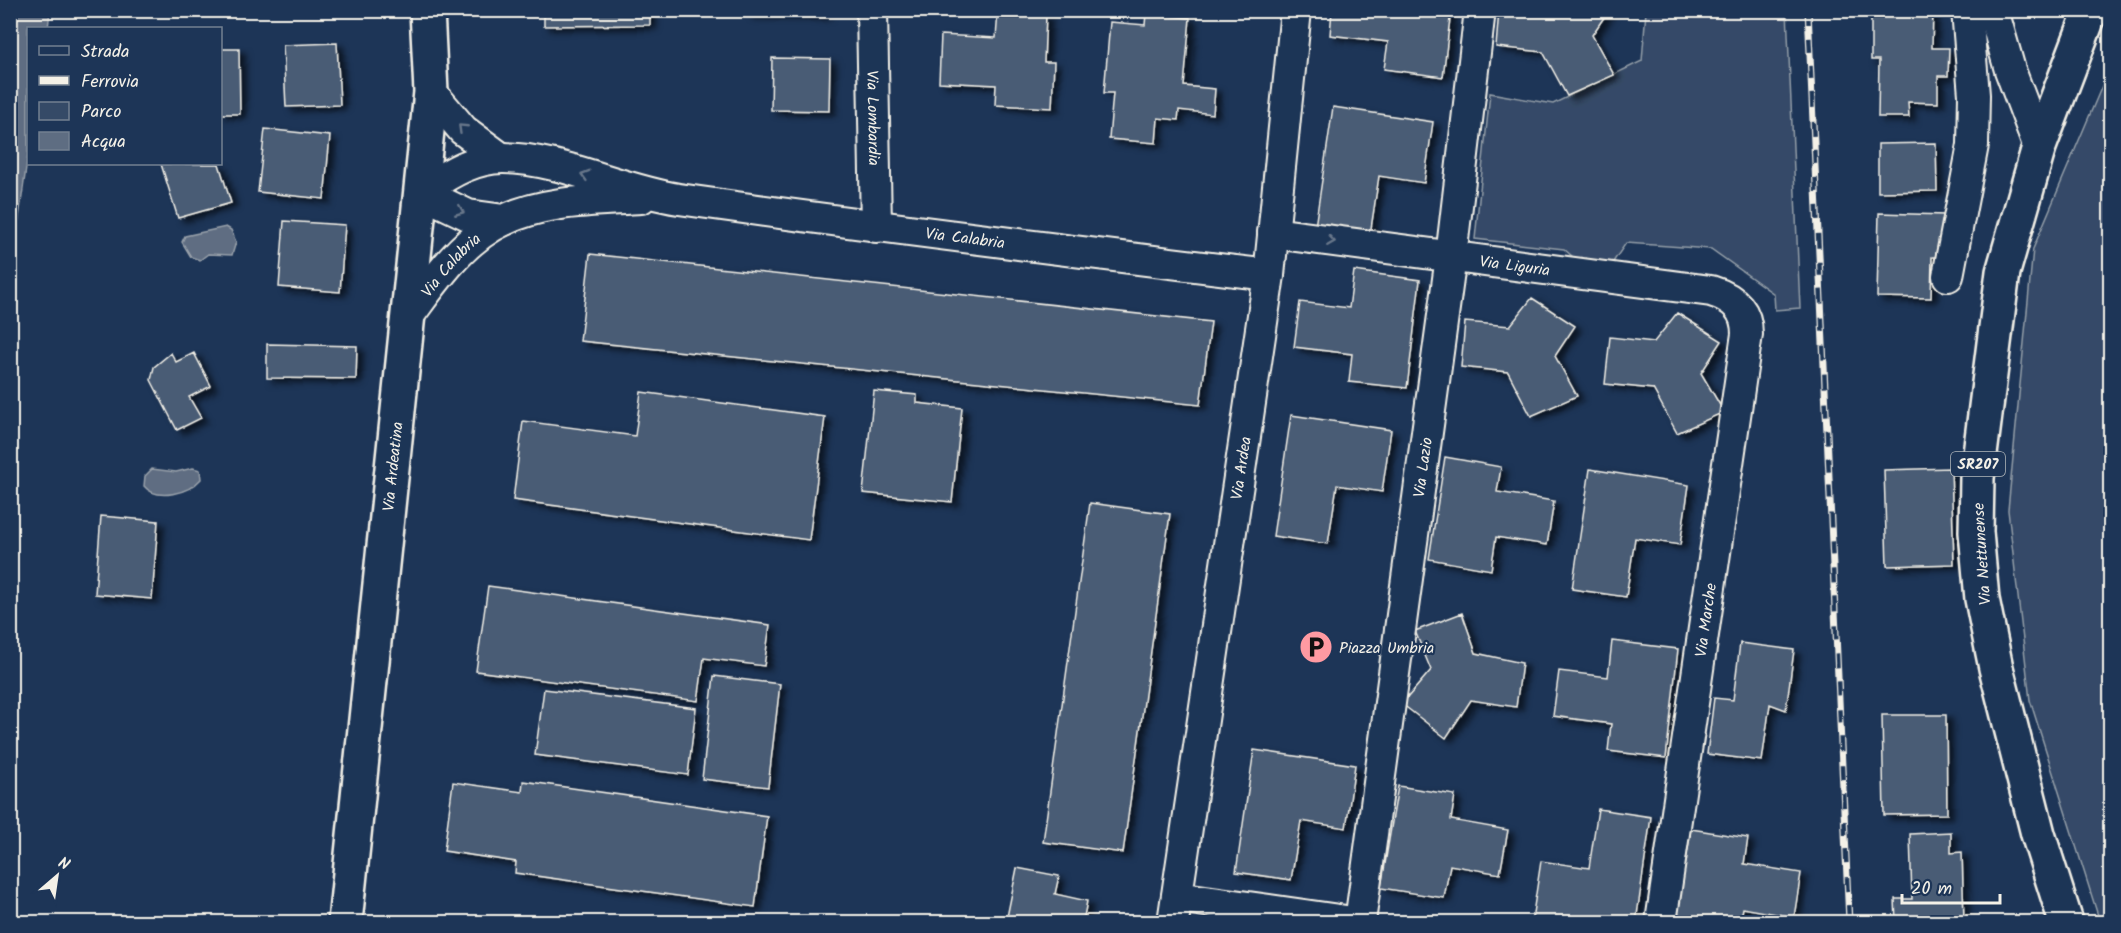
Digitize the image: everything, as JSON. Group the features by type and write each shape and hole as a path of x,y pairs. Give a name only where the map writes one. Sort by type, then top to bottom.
{"main road":[{"name":"Via Ardeatina","path":"345,922 430,92 427,10"},
{"name":"Via Nettunense","path":"2066,922 2038,834 1996,668 1982,599 1976,532 1977,478 1982,418 2003,273 2038,147 2091,10"}],"street":[{"name":"Via Lombardia","path":"872,10 876,227"},
{"name":"Via Ardea","path":"1175,910 1269,275 1296,10"},
{"name":"Via Lazio","path":"1360,922 1451,257 1480,10"},
{"path":"1948,276 1972,145 1974,95 1967,10"},
{"path":"1993,10 2010,70 2038,147"},
{"name":"Via Calabria","path":"430,92 464,130 501,158"},
{"name":"Via Calabria","path":"420,192 466,166 501,158 547,164 662,196 876,227 1269,275"},
{"name":"Via Calabria","path":"420,192 468,215 504,220"},
{"name":"Via Calabria","path":"407,318 440,273 460,252 504,220 552,205 662,196"},
{"name":"Via Liguria","path":"1273,233 1711,291 1731,300 1746,318"},
{"name":"Via Marche","path":"1661,922 1747,334 1746,318"},
{"path":"1175,910 1353,922"}],"green space":[{"path":"1646,11 1787,11 1800,308 1775,310 1774,294 1711,249 1626,243 1600,281 1564,249 1475,239 1490,93 1553,104 1642,61"},
{"path":"2110,67 2110,922 2100,922 2030,700 2008,510 2033,249"}],"water":[{"path":"11,10 50,11 48,27 27,27 27,161 11,273"},
{"path":"226,227 231,230 236,242 232,255 208,254 200,260 191,257 182,242 185,236"},
{"path":"193,468 200,470 201,479 181,492 157,494 144,486 145,476 152,469 176,472"}],"building":[{"path":"544,10 650,10 650,25 544,26"},
{"path":"747,10 824,10 824,15 747,14"},
{"path":"1332,10 1451,10 1443,77 1384,69 1388,42 1330,35"},
{"path":"1499,10 1609,10 1592,35 1614,75 1567,96 1543,52 1496,47"},
{"path":"1871,10 1933,10 1932,48 1949,48 1948,76 1938,76 1938,103 1908,102 1909,117 1878,117 1879,60 1871,60"},
{"path":"998,12 1046,15 1044,62 1054,62 1052,108 995,105 996,85 939,82 941,35 996,38"},
{"path":"1146,14 1190,18 1184,86 1215,89 1213,114 1179,110 1178,120 1158,118 1156,143 1109,139 1113,93 1104,93 1110,22 1145,25"},
{"path":"337,43 340,105 286,107 283,45"},
{"path":"222,49 239,49 240,114 222,114"},
{"path":"772,58 830,59 829,111 771,110"},
{"path":"1333,107 1433,122 1424,183 1379,176 1370,235 1315,227"},
{"path":"265,129 330,136 324,199 258,192"},
{"path":"1936,143 1937,191 1878,192 1878,144"},
{"path":"161,165 219,165 231,203 178,218"},
{"path":"1879,213 1944,215 1943,257 1932,257 1931,298 1877,297"},
{"path":"284,221 345,225 340,292 279,287"},
{"path":"590,254 1211,322 1200,405 580,341"},
{"path":"1354,271 1420,280 1407,388 1349,382 1352,354 1294,347 1300,302 1349,308"},
{"path":"1532,298 1575,326 1555,356 1577,396 1531,416 1508,372 1461,367 1465,322 1510,326"},
{"path":"1677,313 1722,341 1701,373 1724,412 1677,433 1653,389 1605,384 1610,337 1654,342"},
{"path":"267,344 357,346 356,379 267,378"},
{"path":"171,353 176,362 194,353 211,386 189,397 201,418 177,430 151,380 154,367"},
{"path":"874,391 917,395 917,403 962,408 952,502 863,493"},
{"path":"641,392 825,417 809,540 513,500 523,421 635,436"},
{"path":"1291,415 1391,430 1382,492 1337,485 1328,544 1273,536"},
{"path":"1445,457 1501,467 1497,492 1554,501 1547,545 1496,537 1491,570 1429,559"},
{"path":"1951,468 1954,564 1887,566 1884,470"},
{"path":"1590,469 1689,485 1680,545 1635,538 1626,597 1572,589"},
{"path":"1090,503 1170,514 1123,853 1043,842"},
{"path":"101,516 158,521 152,599 95,594"},
{"path":"488,586 770,625 764,666 704,658 698,701 476,671"},
{"path":"1462,613 1476,653 1522,663 1516,707 1471,700 1446,738 1402,704 1431,670 1415,631"},
{"path":"1612,641 1678,649 1666,758 1608,751 1611,724 1553,716 1559,671 1608,677"},
{"path":"1740,643 1794,650 1786,710 1770,704 1762,761 1707,754 1714,698 1733,700"},
{"path":"714,676 780,684 768,787 702,779"},
{"path":"544,689 696,708 688,775 535,755"},
{"path":"1882,715 1946,715 1947,814 1884,815"},
{"path":"1254,750 1355,765 1346,828 1301,821 1291,880 1236,872"},
{"path":"523,781 767,816 755,907 515,873 516,862 444,851 453,782 522,792"},
{"path":"1398,786 1455,795 1451,820 1508,830 1500,874 1450,865 1444,898 1381,888"},
{"path":"1598,809 1651,817 1636,922 1532,920 1541,861 1589,868"},
{"path":"1691,829 1748,838 1744,864 1801,873 1794,917 1743,908 1740,922 1676,922"},
{"path":"1951,832 1951,853 1962,852 1964,922 1896,922 1895,899 1912,899 1910,834"},
{"path":"1017,868 1059,876 1055,894 1087,901 1083,922 1006,922"},
{"path":"874,918 910,922 873,922"}],"railway":[{"path":"1808,10 1849,922"}],"place":[{"name":"Piazza Umbria","path":"1316,647"}]}
